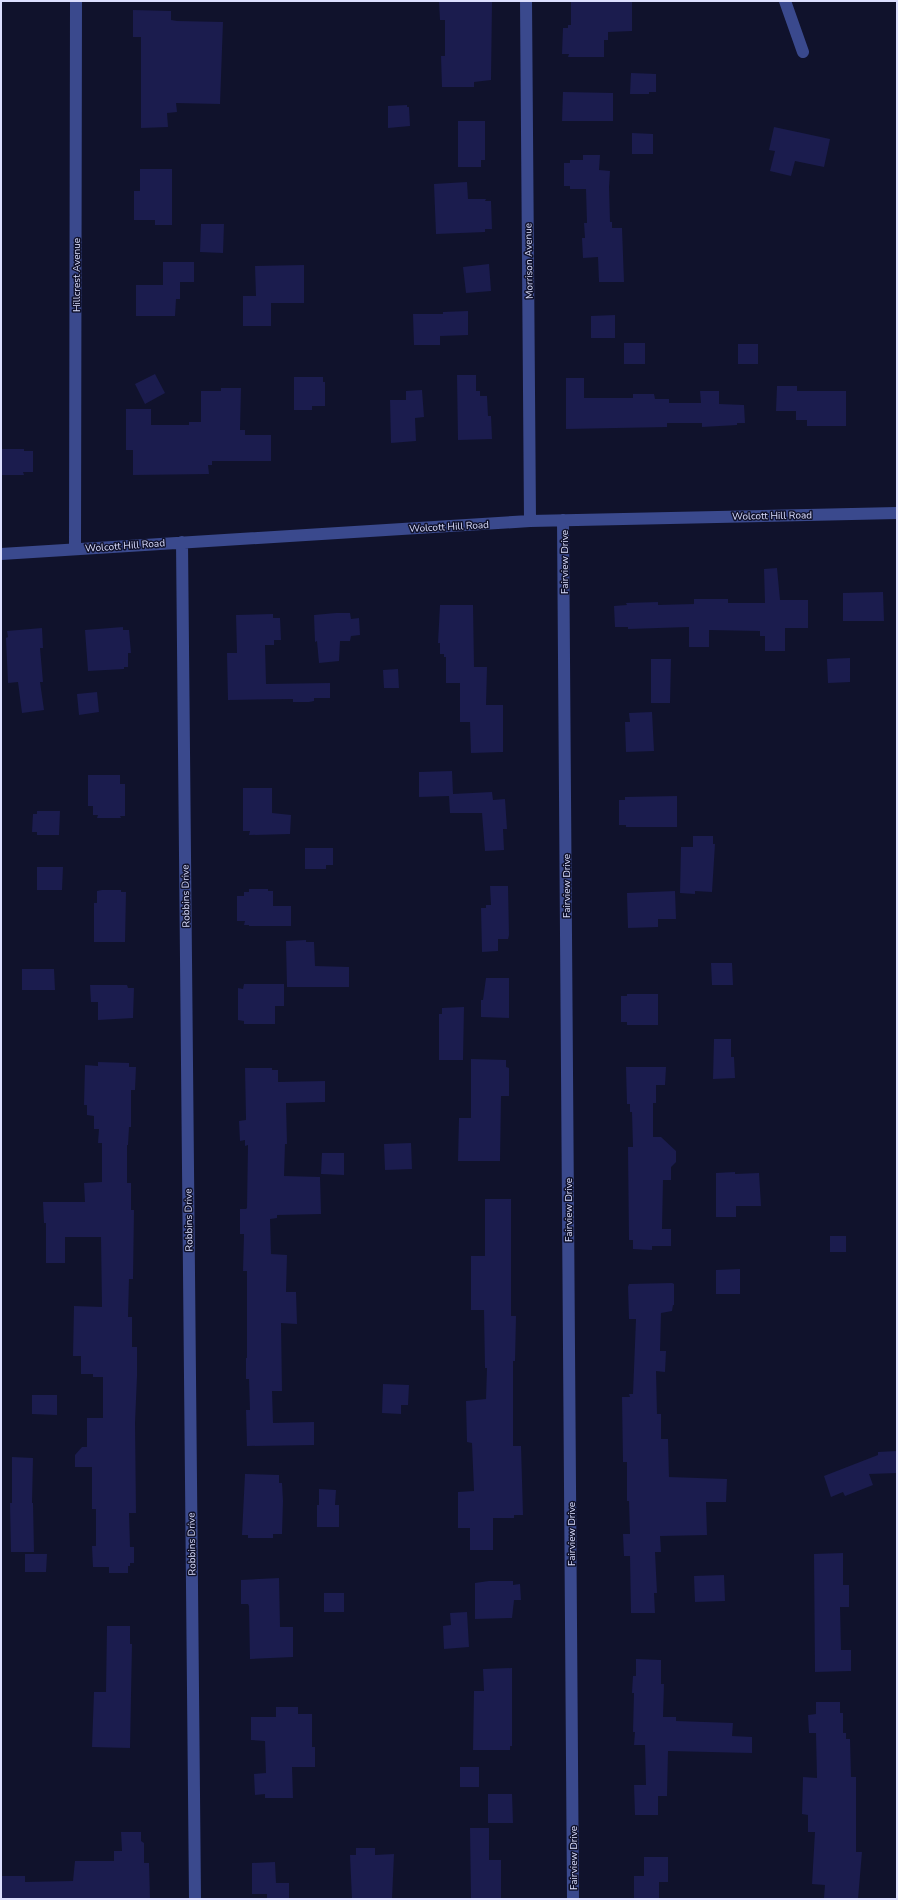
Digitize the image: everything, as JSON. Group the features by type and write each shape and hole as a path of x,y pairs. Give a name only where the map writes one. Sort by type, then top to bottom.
{"street":[{"name":"Hillcrest Avenue","path":"76,1 76,548"},
{"name":"Morrison Avenue","path":"526,1 530,521"},
{"path":"785,1 803,52"},
{"name":"Wolcott Hill Road","path":"1,554 76,548 530,521 897,513"},
{"name":"Fairview Drive","path":"563,520 573,1899"},
{"name":"Robbins Drive","path":"182,542 195,1899"}],"building":[{"path":"439,1 492,2 491,80 474,82 474,87 442,87 441,56 445,56 445,20 440,20"},
{"path":"571,1 632,1 632,31 608,32 608,40 604,40 604,57 568,57 569,54 562,54 563,28 568,28 568,25 571,25"},
{"path":"133,10 171,11 171,20 177,21 223,22 220,104 176,103 177,112 167,113 168,127 141,128 141,37 133,37"},
{"path":"631,73 656,74 656,92 649,92 649,94 630,94"},
{"path":"563,92 613,93 613,121 562,121"},
{"path":"407,105 407,107 409,107 410,126 388,128 388,106"},
{"path":"458,121 485,121 485,160 481,160 481,167 458,167"},
{"path":"774,127 830,139 824,167 795,161 791,176 770,171 775,151 769,150"},
{"path":"632,133 653,134 653,154 632,154"},
{"path":"583,155 600,155 599,170 610,171 610,222 612,222 612,228 622,228 624,282 599,282 598,257 583,258 582,238 585,238 584,223 587,223 586,189 570,189 570,186 564,186 564,163 570,163 570,160 583,160"},
{"path":"140,169 172,169 172,225 155,225 155,220 134,220 134,191 140,191"},
{"path":"467,182 468,199 486,199 485,201 491,201 492,229 485,229 485,232 436,234 434,184"},
{"path":"201,224 224,224 223,253 200,252"},
{"path":"163,262 194,262 194,282 180,282 180,299 176,299 175,316 136,316 136,285 163,285"},
{"path":"489,264 491,291 466,293 463,267"},
{"path":"304,265 304,303 271,303 271,326 243,326 243,296 256,296 255,266"},
{"path":"468,311 468,335 440,336 440,345 414,345 413,314 443,314 443,312"},
{"path":"615,315 615,338 591,338 591,316"},
{"path":"624,343 645,343 645,364 624,364"},
{"path":"738,344 758,344 758,364 738,364"},
{"path":"155,374 165,393 145,404 135,384"},
{"path":"457,375 476,375 476,391 480,391 480,396 487,396 488,416 491,416 492,439 458,440"},
{"path":"294,377 323,377 323,382 325,382 325,406 312,406 312,410 294,410"},
{"path":"566,378 584,378 584,398 633,398 633,394 654,394 655,399 669,399 669,403 701,403 700,391 719,391 719,404 744,405 745,423 737,423 737,425 702,427 702,423 667,423 667,427 566,429"},
{"path":"777,386 797,386 797,391 846,391 846,426 807,426 807,420 796,420 796,411 776,411"},
{"path":"221,388 241,388 240,430 245,430 245,435 271,435 271,461 212,461 212,465 208,465 209,474 133,475 133,450 126,450 126,409 151,409 151,425 189,425 189,422 201,422 201,391 221,391"},
{"path":"422,390 424,417 415,418 416,441 391,443 390,400 406,400 406,391"},
{"path":"1,449 24,449 24,451 33,451 33,472 23,472 24,475 1,475"},
{"path":"777,568 780,600 808,600 808,628 785,628 785,651 765,651 765,636 760,636 760,631 709,630 709,647 689,647 689,627 628,629 628,627 615,627 614,606 627,605 626,603 658,602 658,605 694,604 694,599 728,599 728,603 765,603 764,569"},
{"path":"883,592 884,621 843,621 843,593"},
{"path":"440,605 473,605 474,667 487,667 486,705 503,705 503,752 471,753 470,722 460,722 460,683 446,683 446,657 444,657 444,654 440,654 440,643 438,643"},
{"path":"350,613 351,619 359,618 360,635 351,636 350,641 340,641 339,661 319,663 317,641 315,642 314,615"},
{"path":"273,614 273,618 280,618 281,640 274,640 274,645 265,645 266,684 330,683 330,698 314,698 314,701 309,702 293,702 293,699 228,700 227,653 237,653 236,615"},
{"path":"123,627 123,630 129,630 131,653 128,653 128,667 124,667 124,669 88,671 85,630"},
{"path":"42,628 43,648 40,648 43,682 40,682 44,710 22,713 18,682 8,683 7,631"},
{"path":"850,658 850,682 828,683 827,659"},
{"path":"651,659 671,659 670,703 651,703"},
{"path":"398,669 399,688 384,688 383,670"},
{"path":"97,692 99,712 79,715 77,694"},
{"path":"652,712 654,751 626,752 625,722 630,722 629,713"},
{"path":"452,771 453,794 492,792 493,800 505,799 507,829 503,829 504,850 485,851 482,813 450,813 449,796 419,797 419,772"},
{"path":"88,775 120,775 120,784 125,784 125,816 120,816 121,818 97,818 98,815 93,815 93,806 88,806"},
{"path":"243,788 272,788 272,813 291,815 290,834 249,835 250,831 243,831"},
{"path":"677,796 677,827 626,827 626,825 619,825 619,800 625,800 625,797"},
{"path":"37,811 60,811 59,835 37,835 37,832 32,832 33,814 37,814"},
{"path":"693,836 713,836 713,844 715,844 712,892 695,891 695,894 680,893 681,847 693,847"},
{"path":"305,848 333,848 333,865 326,865 326,869 305,869"},
{"path":"37,867 63,867 62,890 37,890"},
{"path":"490,886 508,886 509,935 508,939 498,939 498,951 482,952 481,908 486,908 486,905 491,905"},
{"path":"249,889 268,889 268,891 273,891 273,906 291,906 291,926 249,926 244,925 245,921 237,921 237,896 244,896 244,892 249,892"},
{"path":"121,890 121,892 126,892 125,942 94,942 94,903 97,903 97,891"},
{"path":"675,891 676,919 658,919 658,927 628,928 627,893"},
{"path":"306,940 306,942 314,942 315,966 349,967 349,987 287,987 286,941"},
{"path":"711,963 732,963 733,985 712,985"},
{"path":"22,969 54,969 55,990 22,990"},
{"path":"486,978 509,978 509,1018 481,1017 481,1000 483,1000"},
{"path":"244,984 284,984 284,1006 275,1006 275,1024 244,1024 244,1021 238,1020 238,988 243,989"},
{"path":"90,985 127,985 128,988 134,988 133,1018 98,1020 98,1002 91,1002"},
{"path":"627,994 658,994 658,1025 627,1025 627,1022 621,1022 621,996 627,996"},
{"path":"464,1007 463,1060 439,1060 439,1014 442,1014 442,1008"},
{"path":"714,1039 731,1039 731,1057 734,1057 735,1078 713,1079"},
{"path":"471,1059 506,1060 506,1067 509,1068 509,1096 501,1096 500,1161 458,1161 459,1118 471,1118"},
{"path":"98,1062 129,1063 129,1067 136,1067 135,1090 131,1090 131,1127 129,1127 127,1145 127,1183 131,1183 131,1210 134,1210 133,1279 129,1279 128,1317 132,1317 132,1347 137,1347 135,1423 136,1513 129,1513 130,1547 134,1547 134,1563 130,1563 130,1566 128,1566 128,1573 109,1573 109,1567 93,1567 92,1546 96,1546 96,1509 92,1509 92,1467 75,1467 75,1455 82,1447 87,1447 87,1418 103,1418 103,1377 93,1377 93,1374 81,1374 81,1356 73,1356 74,1306 102,1307 101,1237 65,1237 65,1263 46,1263 46,1223 44,1223 43,1202 85,1202 84,1183 102,1182 102,1143 98,1143 99,1129 94,1129 94,1116 87,1115 87,1105 84,1105 85,1065 98,1066"},
{"path":"626,1067 666,1067 665,1085 656,1085 656,1103 653,1103 653,1137 661,1137 676,1151 676,1162 671,1167 671,1180 663,1180 662,1229 671,1229 671,1246 652,1246 652,1250 633,1249 633,1240 629,1240 628,1147 633,1147 632,1112 630,1112 630,1104 627,1104"},
{"path":"245,1068 272,1068 272,1070 278,1070 278,1082 325,1081 325,1102 286,1103 287,1144 285,1144 284,1176 320,1177 321,1214 277,1215 277,1218 270,1219 271,1254 287,1255 286,1292 296,1292 297,1324 281,1323 282,1391 272,1391 273,1423 314,1422 314,1445 247,1446 246,1410 250,1410 249,1379 246,1379 247,1271 243,1271 244,1234 240,1234 240,1209 247,1208 248,1145 245,1146 245,1140 240,1141 239,1121 246,1120"},
{"path":"411,1143 412,1169 385,1170 384,1144"},
{"path":"322,1153 344,1153 344,1175 321,1174"},
{"path":"735,1172 735,1174 759,1173 761,1206 736,1206 736,1217 716,1217 716,1173"},
{"path":"485,1199 511,1199 511,1316 516,1316 515,1361 513,1361 513,1446 521,1446 523,1515 514,1515 514,1518 493,1518 493,1550 470,1550 470,1528 458,1528 458,1492 474,1491 472,1443 467,1442 466,1401 486,1399 487,1368 485,1368 484,1310 471,1310 471,1256 485,1256"},
{"path":"830,1236 846,1236 846,1252 830,1252"},
{"path":"740,1269 740,1294 716,1294 716,1270"},
{"path":"629,1284 674,1284 674,1305 672,1311 661,1313 660,1351 666,1351 665,1372 656,1371 657,1414 661,1414 661,1439 668,1439 669,1477 727,1479 726,1502 706,1502 707,1535 660,1536 661,1552 655,1552 657,1593 654,1593 655,1613 631,1613 630,1556 624,1556 623,1534 630,1534 629,1501 627,1501 627,1462 623,1462 622,1397 630,1397 629,1394 633,1394 636,1319 629,1319 628,1287"},
{"path":"383,1384 409,1385 408,1405 401,1405 401,1414 382,1413"},
{"path":"32,1395 57,1395 57,1415 32,1414"},
{"path":"897,1451 897,1473 869,1474 873,1485 845,1496 843,1492 831,1497 824,1476 878,1455 878,1452"},
{"path":"12,1457 33,1458 32,1503 34,1552 11,1552 10,1503 12,1503"},
{"path":"245,1474 279,1475 279,1483 282,1483 283,1501 282,1534 273,1534 273,1538 248,1538 248,1535 242,1535"},
{"path":"319,1489 336,1490 335,1505 339,1505 339,1527 317,1527"},
{"path":"843,1553 843,1585 849,1585 849,1607 840,1607 841,1650 851,1650 851,1671 815,1672 814,1554"},
{"path":"25,1554 47,1554 46,1572 25,1572"},
{"path":"724,1575 725,1601 695,1602 694,1576"},
{"path":"279,1578 280,1627 293,1627 293,1657 250,1659 249,1606 248,1604 241,1604 241,1580"},
{"path":"489,1581 513,1581 513,1585 520,1584 521,1600 514,1600 512,1618 475,1619 475,1583"},
{"path":"324,1593 344,1593 344,1612 324,1612"},
{"path":"467,1612 469,1647 444,1649 443,1626 451,1625 450,1613"},
{"path":"107,1626 130,1626 130,1644 132,1644 130,1748 92,1747 94,1692 106,1692"},
{"path":"636,1659 661,1660 661,1684 664,1684 663,1717 676,1717 676,1721 733,1723 732,1736 752,1737 752,1753 668,1751 667,1796 658,1796 658,1815 635,1815 634,1785 646,1785 645,1745 634,1745 634,1693 632,1693 633,1676 636,1676"},
{"path":"512,1668 512,1746 510,1746 510,1750 473,1750 474,1691 484,1691 483,1669"},
{"path":"816,1702 840,1702 840,1713 843,1713 843,1733 846,1733 846,1739 850,1739 851,1777 856,1777 856,1852 862,1852 858,1899 824,1898 825,1885 812,1884 815,1832 808,1832 808,1815 802,1814 803,1777 817,1778 816,1733 809,1733 808,1715 816,1714"},
{"path":"276,1707 298,1707 298,1714 312,1714 312,1747 315,1747 315,1767 292,1767 293,1798 265,1798 265,1794 255,1795 254,1774 266,1773 265,1741 251,1740 251,1717 276,1717"},
{"path":"460,1767 479,1767 479,1787 460,1787"},
{"path":"488,1794 512,1794 513,1823 488,1823"},
{"path":"470,1828 489,1828 489,1860 501,1860 501,1899 471,1899"},
{"path":"121,1832 141,1832 141,1841 144,1843 144,1863 149,1863 150,1899 1,1899 1,1876 25,1876 25,1882 73,1881 75,1861 114,1861 114,1851 122,1851"},
{"path":"356,1848 375,1848 375,1855 394,1854 392,1899 352,1899 350,1855 356,1855"},
{"path":"644,1857 668,1857 668,1882 659,1882 659,1899 634,1899 634,1876 644,1876"},
{"path":"275,1862 276,1883 289,1883 289,1899 267,1899 267,1894 252,1894 252,1863"}]}
